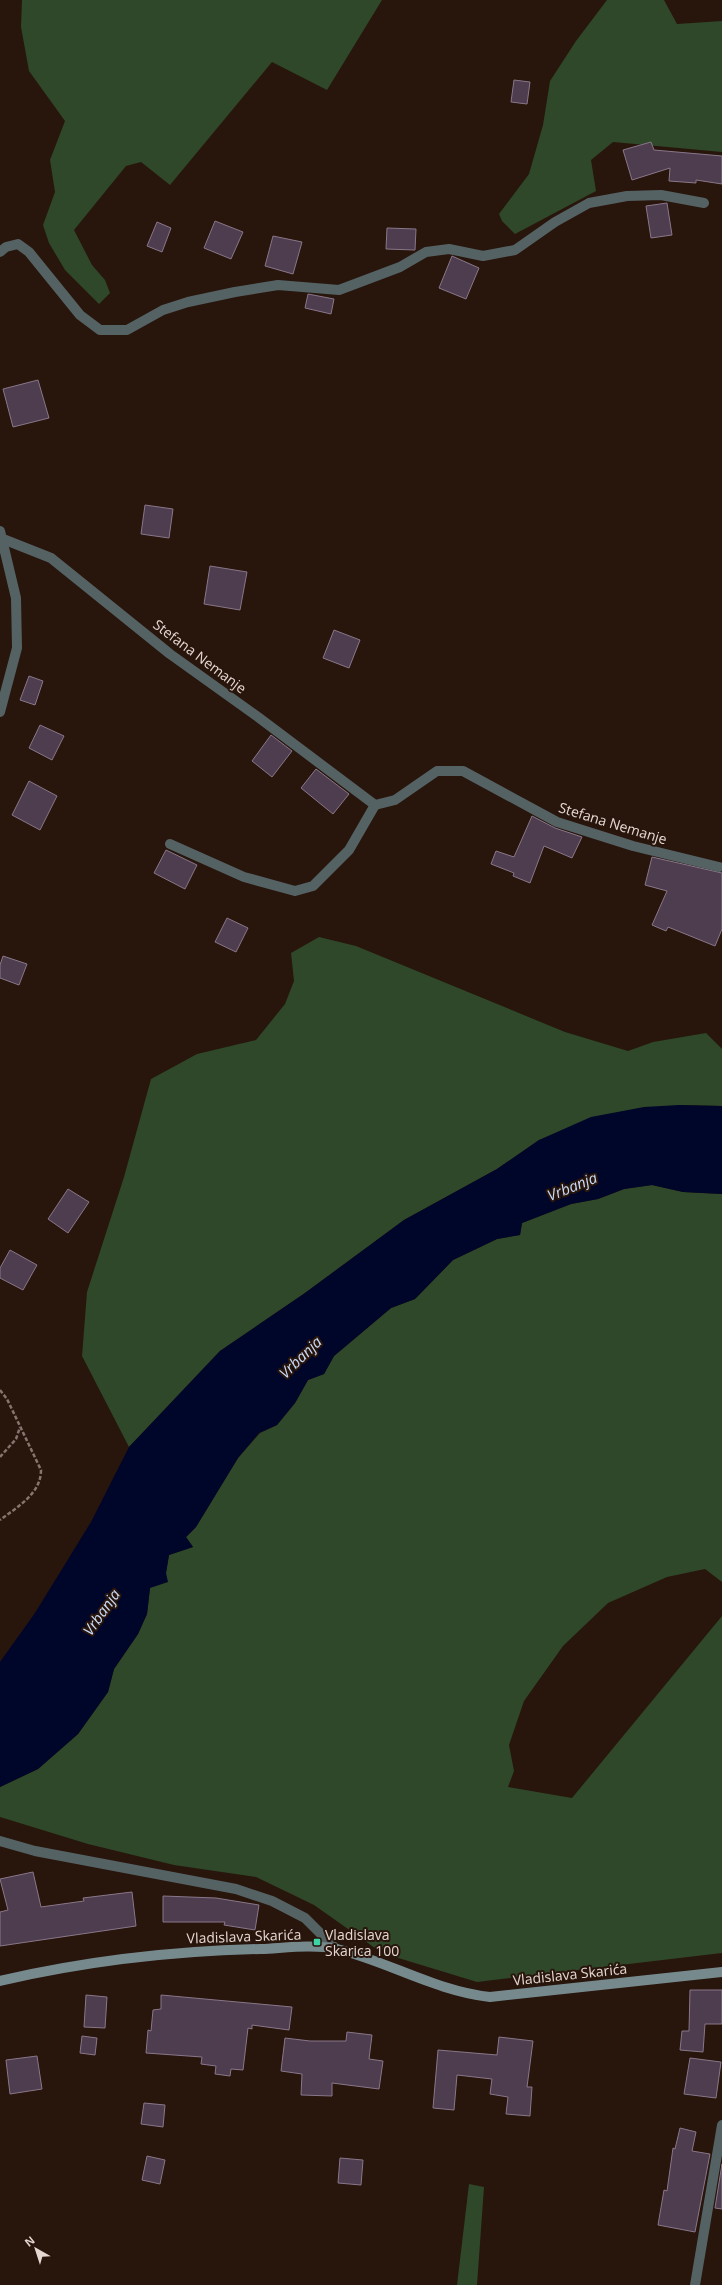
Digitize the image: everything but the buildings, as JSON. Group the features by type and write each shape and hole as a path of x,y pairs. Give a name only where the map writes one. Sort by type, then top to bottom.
{"street":[{"path":"0,252 6,247 18,244 29,252 80,315 100,330 128,330 163,310 188,302 235,292 278,284 339,290 400,267 426,252 449,249 483,256 515,250 555,222 589,203 627,196 661,195 704,203"},
{"name":"Stefana Nemanje","path":"0,712 17,648 16,598 1,535"},
{"name":"Stefana Nemanje","path":"1,535 51,558 170,654 258,717 375,805 395,800 437,771 462,771 557,822 633,846 719,867"},
{"path":"170,844 244,877 295,891 313,886 349,850 375,805"},
{"path":"0,1841 35,1851 236,1889 272,1901 305,1918 336,1949"},
{"name":"Vladislava Skarića","path":"0,1981 85,1964 167,1953 311,1947 336,1949 465,1994 490,1997 722,1972"},
{"path":"695,2285 722,2125"}],"path":[{"path":"0,1390 7,1399 41,1470 41,1480 32,1495 0,1520"},
{"path":"0,1457 16,1439 20,1427"}],"green space":[{"path":"22,0 382,0 327,90 272,62 170,185 141,162 126,166 74,230 92,265 105,280 110,293 99,304 65,270 49,243 43,225 55,192 50,160 65,121 29,71 21,27"},
{"path":"607,0 664,0 677,24 722,21 722,152 613,142 591,160 596,191 515,234 502,221 499,214 529,174 543,125 550,81 576,41"},
{"path":"319,937 356,946 565,1032 628,1051 653,1042 706,1033 722,1049 722,1106 679,1105 539,1140 497,1169 404,1220 305,1293 220,1351 129,1447 82,1356 87,1292 124,1177 151,1079 197,1054 256,1040 285,1004 294,981 291,953"},
{"path":"652,1185 683,1192 722,1194 722,1582 705,1569 667,1577 608,1603 563,1646 524,1701 509,1745 514,1771 508,1787 572,1798 722,1616 722,1953 477,1982 382,1953 314,1905 256,1877 174,1865 88,1844 0,1817 0,1787 38,1769 78,1734 108,1692 114,1669 138,1634 147,1614 150,1588 166,1573 169,1555 193,1547 186,1537 196,1527 238,1458 260,1433 277,1425 295,1403 308,1380 324,1374 334,1356 391,1308 415,1299 453,1260 497,1239 520,1235 522,1223 571,1204 598,1199 624,1189"},
{"path":"469,2184 484,2187 477,2285 457,2285"}],"water":[{"name":"Vrbanja","path":"679,1105 722,1106 722,1194 683,1192 652,1185 624,1189 598,1199 571,1204 522,1223 520,1235 497,1239 453,1260 415,1299 391,1308 334,1356 324,1374 308,1380 295,1403 277,1425 259,1433 238,1458 196,1527 186,1537 193,1547 169,1555 166,1573 168,1582 150,1588 147,1614 138,1634 114,1669 108,1692 78,1734 38,1769 0,1787 0,1662 35,1613 91,1522 129,1447 220,1351 305,1293 404,1220 497,1169 539,1140 591,1117 644,1107"}],"place":[{"name":"Vladislava Skarica 100","path":"317,1942"}]}
